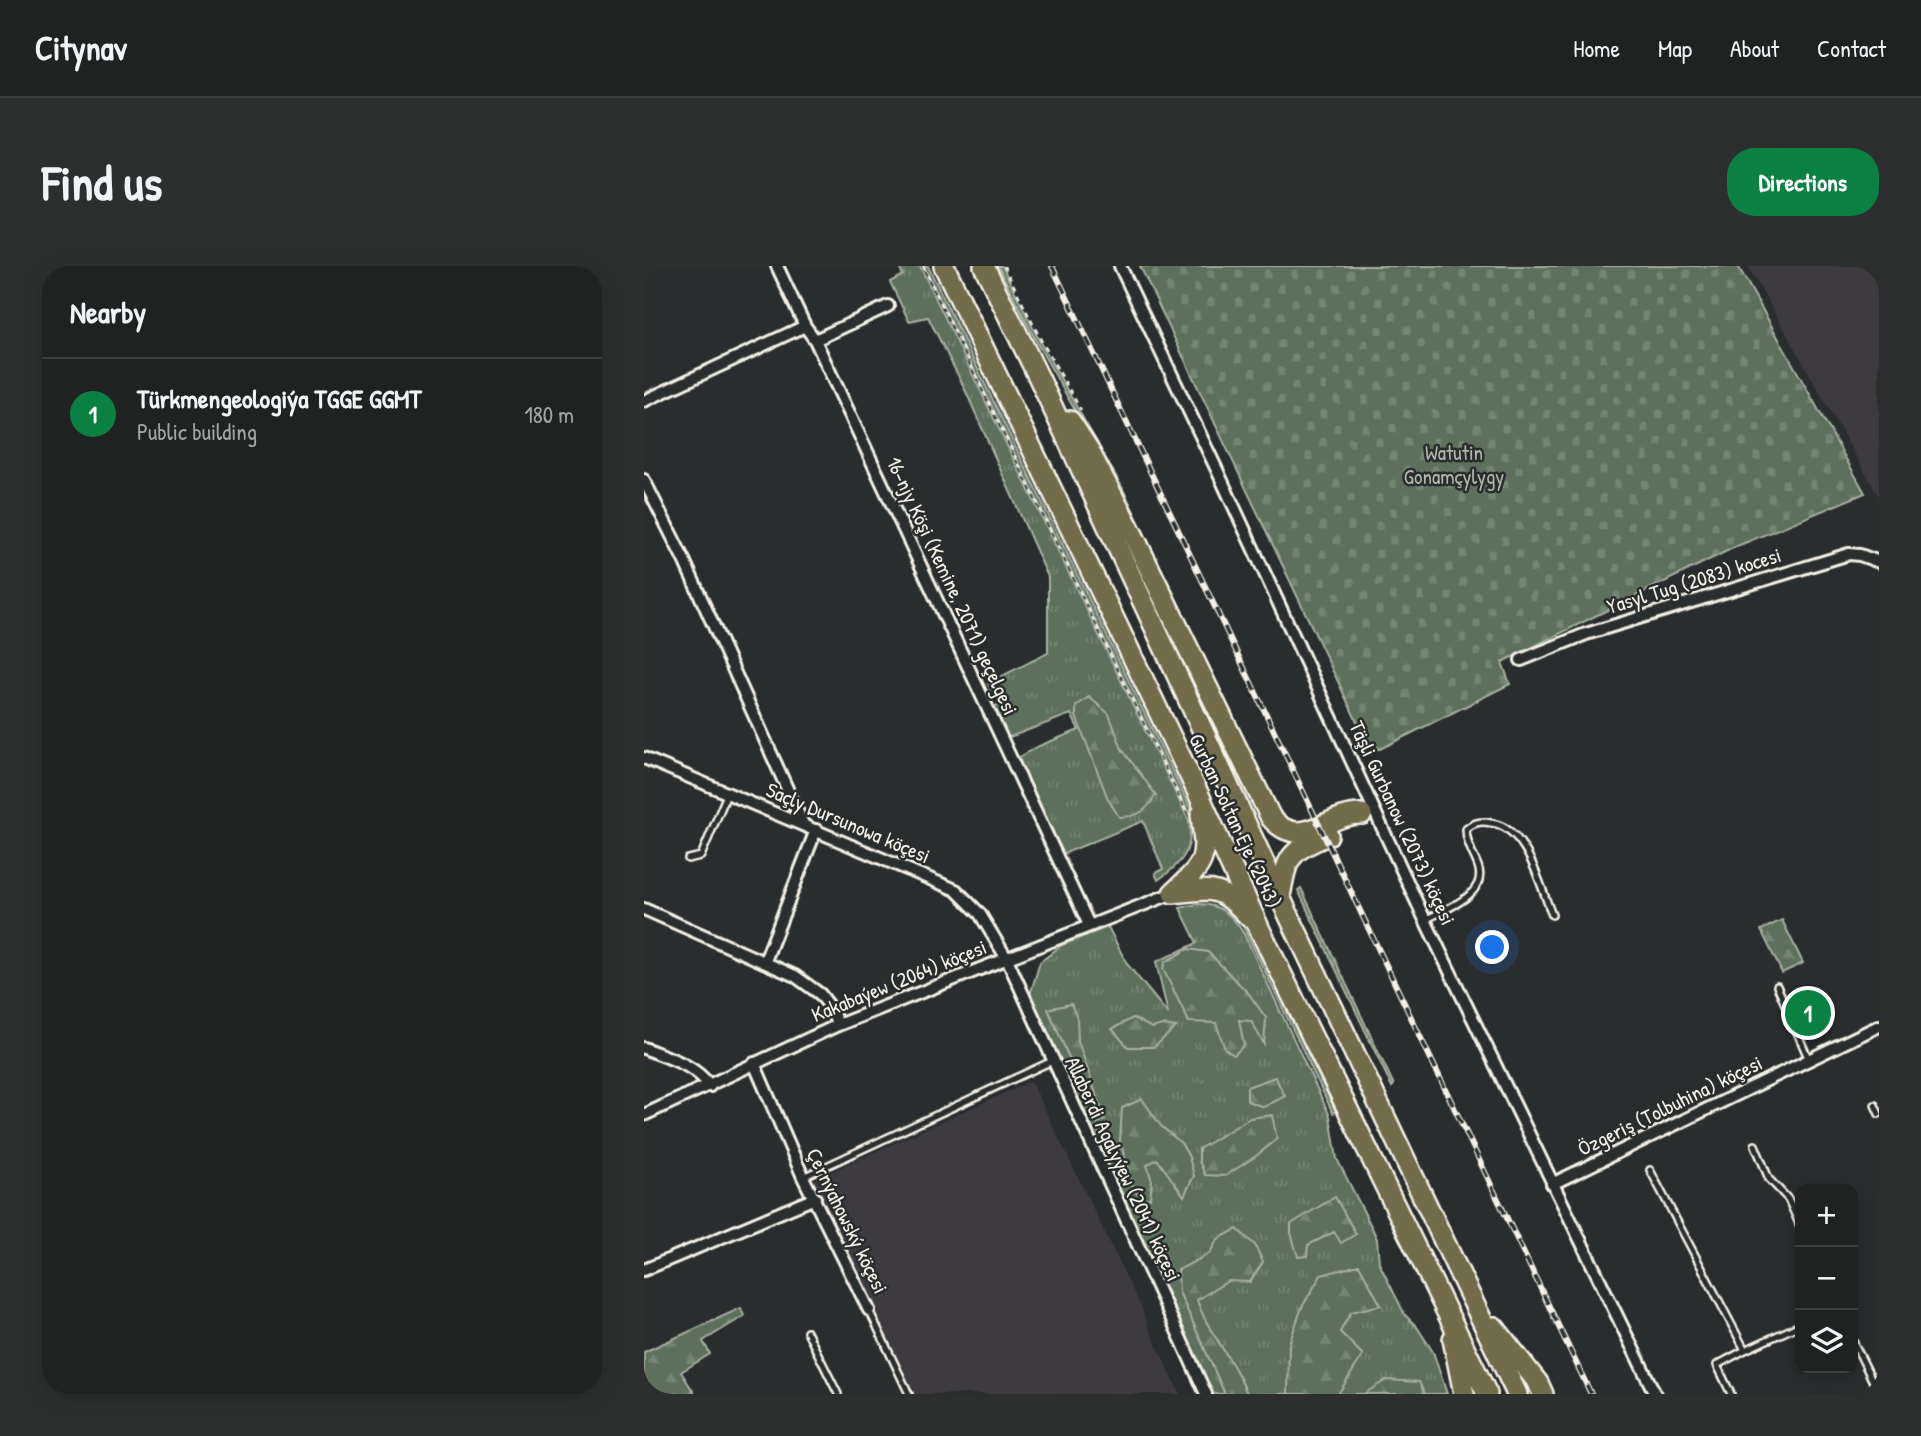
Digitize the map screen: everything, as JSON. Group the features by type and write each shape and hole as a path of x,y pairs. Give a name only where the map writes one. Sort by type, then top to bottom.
{"highway":[{"name":"Gurban Soltan Eje (2043)","path":"944,266 1198,793 1260,930 1487,1394"},
{"name":"Gurban Soltan Eje (2043)","path":"984,266 1517,1394"},
{"path":"1039,378 1087,447 1271,818 1278,826 1296,834 1348,813 1368,811"},
{"path":"1173,892 1197,870 1204,858 1205,843 1198,793"},
{"path":"1280,897 1289,858 1299,848 1353,824 1368,811"},
{"path":"1173,892 1207,889 1220,892 1232,898 1260,930"},
{"path":"1474,1303 1538,1383 1543,1394"},
{"path":"1448,1314 1464,1394"}],"street":[{"name":"16-njy Köşi (Kemine, 2071) geçelgesi","path":"777,266 805,326 815,340 1088,925"},
{"name":"Täşli Gurbanow (2073) köçesi","path":"1120,266 1368,811 1425,920 1655,1394"},
{"path":"815,340 888,306"},
{"path":"644,401 805,326"},
{"path":"644,480 690,573 803,824"},
{"name":"Yasyl Tug (2083) kocesi","path":"1521,660 1586,634 1849,554 1879,562"},
{"name":"Saçly Dursunowa köçesi","path":"644,758 956,890 979,914 1007,959"},
{"path":"765,961 816,830"},
{"name":"Kakabaýew (2064) köçesi","path":"644,1115 838,1025 1173,892"},
{"path":"644,909 795,976 820,994 830,1007 838,1025"},
{"name":"Allaberdi Agalyýew (2041) köçesi","path":"1007,959 1206,1394"},
{"name":"Özgeriş (Tolbuhina) köçesi","path":"1552,1184 1879,1026"},
{"path":"644,1048 693,1068 709,1086"},
{"name":"Çernýahowský köçesi","path":"754,1063 803,1177 869,1310"},
{"path":"644,1269 815,1198"}],"lane":[{"path":"688,859 701,856 728,792"},
{"path":"1425,920 1471,895 1478,884 1480,870 1466,839 1466,829 1473,823 1485,822 1509,828 1521,842 1552,915"},
{"path":"1777,986 1809,1060"},
{"path":"803,1177 1052,1061"},
{"path":"1875,1105 1879,1114"},
{"path":"1755,1145 1769,1179 1788,1199 1795,1215"},
{"path":"1650,1170 1745,1350"},
{"name":"Çernýahowský köçesi","path":"869,1310 909,1394"},
{"path":"1731,1394 1717,1365 1795,1327"},
{"path":"807,1332 838,1394"},
{"path":"1858,1351 1879,1394"}],"path":[{"path":"923,266 1191,821"}],"shaded area":[{"path":"1748,266 1879,266 1879,497"},
{"path":"1031,1081 1142,1309 1180,1394 915,1394 813,1180"}],"green space":[{"path":"898,266 920,266 1189,821 1190,841 1184,856 1158,880 1155,873 1163,869 1143,821 1063,854 1018,758 1039,746 1079,730 1071,714 1007,738 994,707 1005,701 1000,688 991,690 988,683 1048,653 1048,577 963,385 928,317 909,321 890,282 903,275"},
{"path":"924,266 928,266 1195,818 1192,820"},
{"path":"998,266 1002,266 1041,344 1122,487 1275,803 1273,805 1093,442 1038,345"},
{"name":"Watutin Gonamçylygy","path":"1140,266 1738,266 1865,493 1735,547 1502,662 1510,684 1380,749 1370,749"},
{"path":"1089,697 1109,714 1122,749 1156,795 1145,809 1132,816 1119,817 1108,799 1076,716 1076,706"},
{"path":"1301,888 1394,1085 1392,1087 1298,890"},
{"path":"1197,904 1219,908 1244,934 1330,1116 1337,1159 1377,1239 1379,1263 1405,1315 1417,1327 1433,1352 1447,1394 1213,1394 1030,995 1040,962 1062,945 1108,927 1127,964 1168,1014 1156,962 1197,943 1180,908"},
{"path":"1782,920 1803,963 1782,973 1761,930"},
{"path":"1241,922 1246,923 1336,1112 1333,1113"},
{"path":"1188,949 1208,952 1249,994 1266,1018 1264,1044 1251,1021 1239,1020 1244,1045 1234,1055 1225,1049 1216,1023 1189,1022 1163,969 1165,962"},
{"path":"1071,1004 1077,1018 1078,1041 1105,1120 1097,1123 1048,1009"},
{"path":"1133,1018 1152,1028 1162,1025 1176,1027 1154,1047 1128,1047 1112,1029"},
{"path":"1275,1077 1285,1096 1264,1107 1247,1101 1247,1087"},
{"path":"1142,1099 1161,1126 1181,1143 1189,1157 1194,1176 1184,1196 1157,1159 1147,1165 1152,1181 1150,1198 1142,1199 1134,1190 1120,1141 1122,1108"},
{"path":"1272,1115 1277,1139 1225,1176 1205,1175 1199,1161 1199,1149 1250,1118"},
{"path":"1335,1197 1356,1234 1341,1243 1334,1232 1308,1245 1307,1256 1298,1257 1291,1224"},
{"path":"1237,1229 1255,1245 1263,1262 1250,1282 1228,1281 1197,1300 1247,1394 1225,1394 1179,1292 1178,1270 1209,1254 1218,1239"},
{"path":"1359,1265 1381,1305 1351,1312 1340,1332 1363,1355 1338,1394 1288,1394 1289,1344 1302,1307 1321,1275"},
{"path":"741,1308 744,1316 703,1341 710,1354 681,1372 695,1394 644,1394 644,1352"},
{"path":"1386,1380 1419,1382 1425,1394 1364,1394"}],"railway":[{"path":"1052,266 1591,1394"}],"place":[{"name":"Türkmengeologiýa TGGE GGMT","path":"1808,1013"}]}
